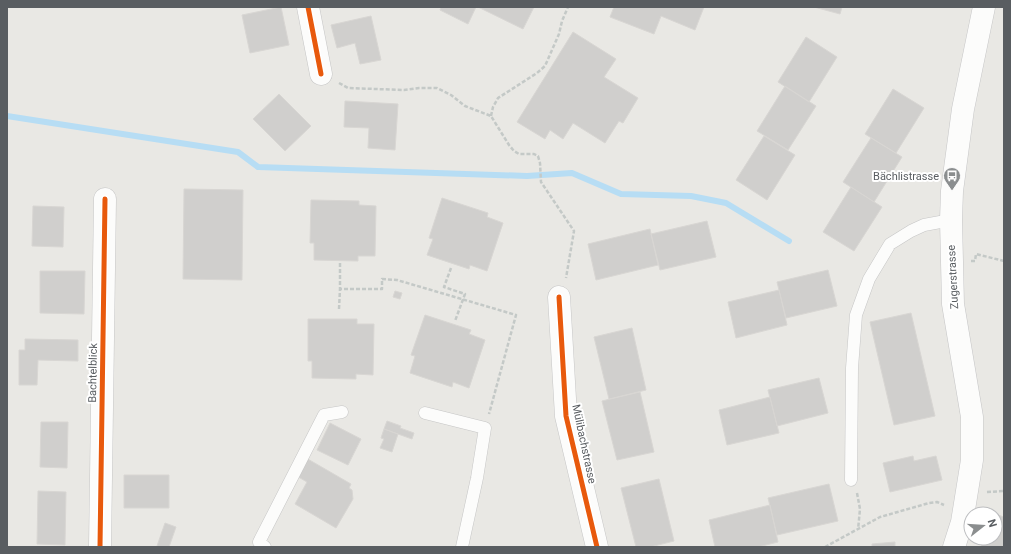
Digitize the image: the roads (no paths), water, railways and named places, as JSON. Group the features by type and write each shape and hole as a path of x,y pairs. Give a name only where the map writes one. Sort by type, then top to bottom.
{"street":[{"path":"308,7 322,74"},
{"name":"Zugerstrasse","path":"954,547 962,522 972,460 972,417 953,304 951,220 952,190 963,109 984,7"},
{"name":"Bachtelblick","path":"100,547 105,199"},
{"name":"Mülibachstrasse","path":"560,296 566,416 596,547"}],"lane":[{"path":"851,480 852,368 856,315 869,279 890,244 924,225 951,220"},
{"path":"265,547 259,542 324,414 342,412"},
{"path":"425,414 485,428 477,478 462,547"}],"waterway":[{"path":"7,116 238,152 258,167 527,176 572,173 621,194 691,196 726,203 789,241"}],"place":[{"name":"Bächlistrasse","path":"952,191"}]}
